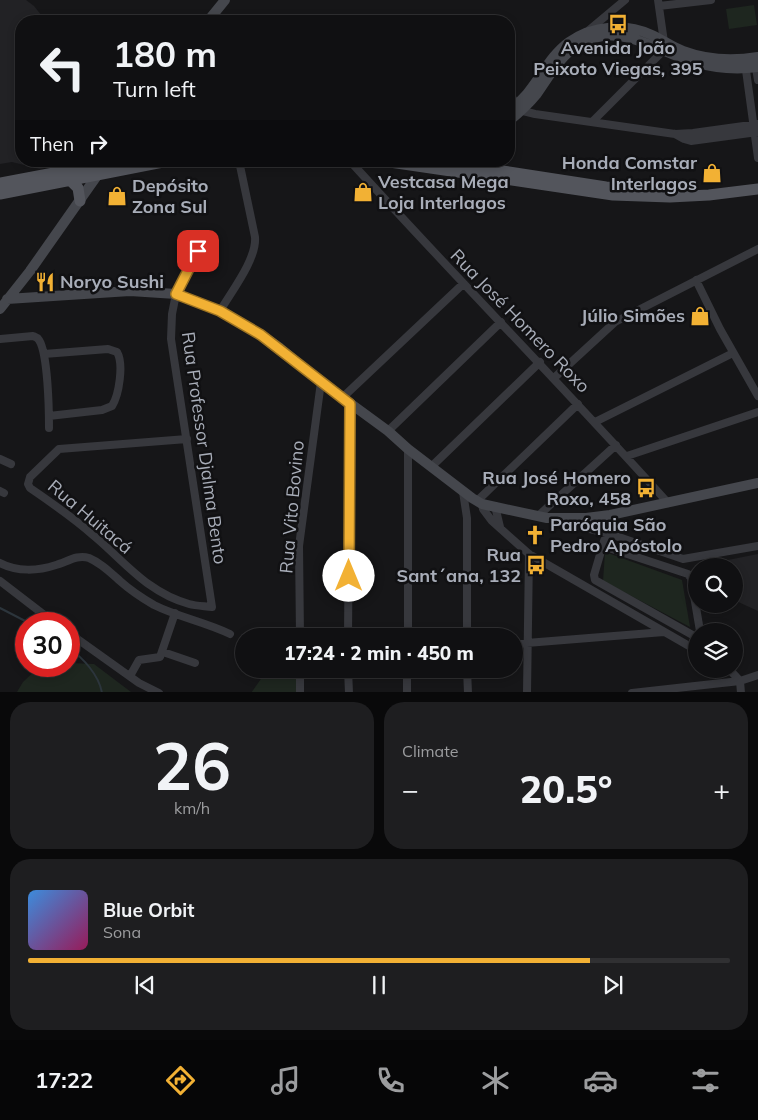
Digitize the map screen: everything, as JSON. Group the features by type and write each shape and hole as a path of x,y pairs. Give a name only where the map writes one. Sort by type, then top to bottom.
{"main road":[{"path":"0,183 81,167"},
{"path":"0,194 138,167"},
{"path":"437,167 622,196 699,196 758,189"},
{"path":"478,167 606,187 624,188 679,189 758,181"},
{"path":"70,180 78,188 80,201"}],"street":[{"path":"212,15 225,0"},
{"path":"516,109 557,54 568,43 587,32 625,0"},
{"path":"664,46 658,3 711,0"},
{"path":"587,32 614,28 640,31 694,62 730,68 753,63"},
{"path":"516,109 536,96 557,64 578,45 605,36 621,36 664,46"},
{"path":"592,122 664,46"},
{"path":"753,63 758,80"},
{"path":"753,63 758,158"},
{"path":"516,109 675,134 756,128"},
{"path":"0,309 30,271 103,167"},
{"path":"220,311 248,264 255,247 255,237 240,167"},
{"name":"Rua José Homero Roxo","path":"355,167 462,284 540,362 628,456 668,502"},
{"path":"554,378 615,322 758,249"},
{"name":"Rua Professor Djalma Bento","path":"198,251 176,294 172,314 171,339 212,607"},
{"path":"696,280 733,353 758,396"},
{"path":"348,628 346,401 462,284"},
{"path":"7,300 130,291 176,294 220,311 261,335 388,431 408,450 477,501 608,533 679,558 688,559 758,546"},
{"path":"388,431 501,322"},
{"path":"0,339 33,336 40,342 44,354 49,428"},
{"path":"44,354 108,349 117,352 120,361 118,393 112,406 102,410 49,416"},
{"path":"596,422 733,353"},
{"path":"431,467 540,362"},
{"name":"Rua Vito Bovino","path":"300,628 299,546 321,382"},
{"path":"467,518 477,501 578,404"},
{"path":"628,456 758,412"},
{"name":"Rua Huitacá","path":"187,439 59,449 30,477 28,484 30,488 96,537 143,581 157,590 190,604 212,607"},
{"path":"542,517 616,445"},
{"path":"408,450 408,628"},
{"path":"0,459 11,464"},
{"path":"542,517 586,518 758,483"},
{"path":"463,492 467,518 467,628"},
{"path":"477,501 501,529 529,554 688,645"},
{"path":"494,506 501,529"},
{"path":"586,518 608,533"},
{"path":"608,533 594,575 595,580 688,632"},
{"path":"603,546 688,574 691,578 699,623"},
{"path":"527,692 529,554"},
{"path":"0,563 13,568 33,570 56,565 77,557 90,558 108,569 139,596 155,605 213,625 230,634"},
{"path":"0,581 40,612"},
{"path":"130,676 139,660 160,657 174,613"},
{"path":"523,644 665,632"},
{"path":"80,641 139,683 159,692"},
{"path":"162,652 195,664"},
{"path":"632,692 740,681 758,675"},
{"path":"300,678 300,692"},
{"path":"348,678 348,692"},
{"path":"407,692 408,678"},
{"path":"467,678 468,692"},
{"path":"737,678 740,681 741,692"}],"shaded area":[{"path":"0,0 26,0 41,15 15,15 15,163 0,164"},
{"path":"754,5 757,25 729,29 726,9"},
{"path":"32,167 49,167 40,169"},
{"path":"605,552 682,580 689,623 688,626 603,581"},
{"path":"758,554 758,611 743,604 743,558 738,558"},
{"path":"80,663 94,664 131,692 17,692 28,677 80,677"},
{"path":"262,678 297,678 297,692 252,692"}],"waterway":[{"path":"0,608 15,616"},
{"path":"80,657 98,680 102,692"}],"place":[{"name":"Avenida João Peixoto Viegas, 395","path":"618,24"},
{"name":"Honda Comstar Interlagos","path":"712,173"},
{"name":"Vestcasa Mega Loja Interlagos","path":"363,192"},
{"name":"Depósito Zona Sul","path":"117,196"},
{"name":"Noryo Sushi","path":"45,282"},
{"name":"Júlio Simões","path":"700,316"},
{"name":"Rua José Homero Roxo, 458","path":"646,488"},
{"name":"Paróquia São Pedro Apóstolo","path":"535,535"},
{"name":"Rua Sant´ana, 132","path":"536,565"}],"route":[{"path":"198,251 176,294 220,311 261,335 350,404 349,576"}]}
